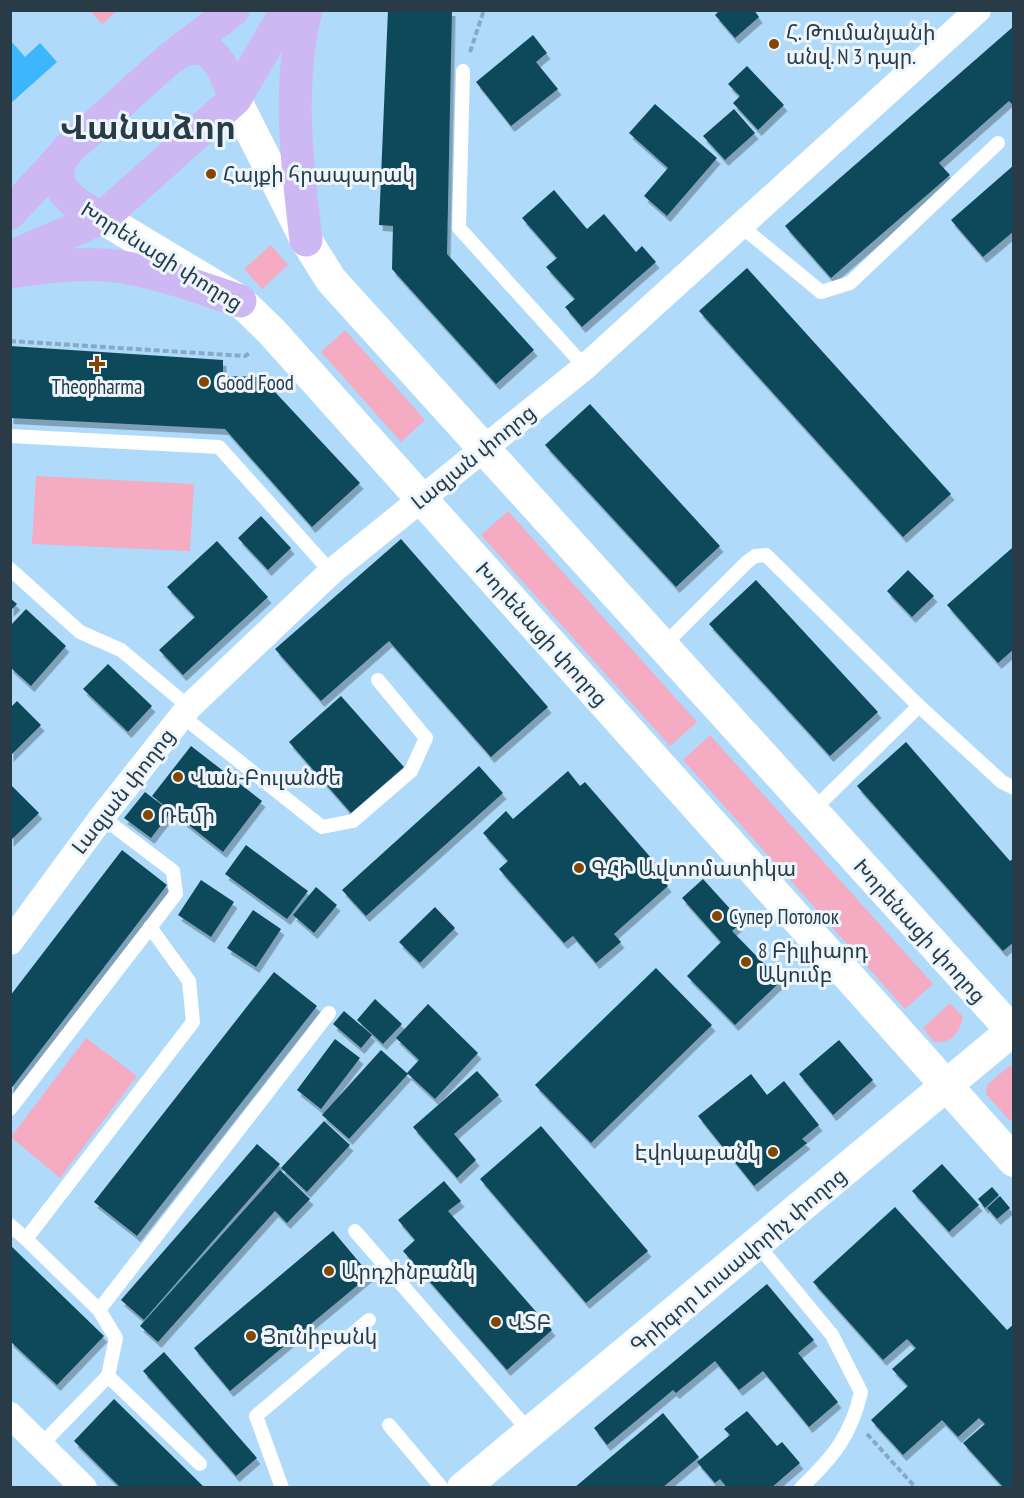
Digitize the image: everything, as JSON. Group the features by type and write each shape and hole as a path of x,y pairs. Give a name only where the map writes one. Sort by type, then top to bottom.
{"main road":[{"path":"10,213 70,147 168,60 233,10"},
{"path":"10,257 102,218 235,99 287,10"},
{"path":"306,10 300,32 294,88 295,153 306,240"},
{"name":"Խորենացի փողոց","path":"168,60 186,50 206,51 224,66 235,99"},
{"name":"Խորենացի փողոց","path":"70,147 58,168 62,189 76,204 102,218"},
{"path":"10,272 50,266 115,266 160,275 240,301"}],"street":[{"name":"Լազյան փողոց","path":"10,942 102,817 186,711 331,572 585,367 978,10"},
{"name":"Խորենացի փողոց","path":"235,99 306,240 331,280 1013,1031"},
{"name":"Խորենացի փողոց","path":"102,218 240,301 272,332 1014,1161"},
{"name":"Գրիգոր Լուսավորիչ փողոց","path":"463,1488 1013,1031"},
{"path":"10,1415 84,1488"}],"lane":[{"path":"463,72 459,228 585,367"},
{"path":"741,226 821,292 850,283 998,143"},
{"path":"10,436 219,447 331,572"},
{"path":"663,646 747,562 756,556 766,555 920,706 1002,782 1014,788"},
{"path":"10,569 80,632 121,650 186,711 322,827 353,822 411,771 426,738 378,680"},
{"path":"812,811 920,706"},
{"path":"10,1109 176,894 173,871 102,817"},
{"path":"26,1239 193,1022 189,981 150,927"},
{"path":"99,1310 329,1013"},
{"path":"10,1225 99,1310 116,1338 108,1376 41,1445"},
{"path":"355,1231 530,1432"},
{"path":"757,1244 832,1335 861,1392 855,1420 830,1460 801,1488"},
{"path":"282,1488 256,1416 369,1320"},
{"path":"108,1376 200,1464"},
{"path":"389,1425 442,1488"}],"path":[{"path":"463,72 484,10"},
{"path":"10,341 245,356 255,349"},
{"path":"855,1420 916,1488"}],"shaded area":[{"path":"90,11 117,11 102,24"},
{"path":"271,245 288,265 262,289 244,269"},
{"path":"345,330 425,420 401,442 321,352"},
{"path":"36,476 194,484 190,551 32,544"},
{"path":"508,511 697,722 670,746 481,535"},
{"path":"710,735 933,984 905,1009 683,760"},
{"path":"950,1003 963,1017 957,1033 946,1041 934,1042 923,1028"},
{"path":"86,1038 137,1076 60,1178 11,1137"},
{"path":"1009,1066 1014,1066 1013,1118 1010,1121 986,1094 987,1085"}],"water":[{"path":"11,41 25,57 40,43 57,62 11,103"}],"building":[{"path":"388,10 452,10 447,254 534,350 496,384 392,269 393,226 379,225"},
{"path":"720,10 754,10 759,17 735,38 715,15"},
{"path":"1014,26 1014,106 1009,101 939,163 950,175 831,278 785,226"},
{"path":"533,35 547,53 536,62 558,89 511,126 476,82"},
{"path":"747,66 784,105 758,130 733,103 740,96 728,84"},
{"path":"655,104 717,158 667,216 644,196 668,168 629,133"},
{"path":"734,109 755,133 725,160 703,136"},
{"path":"1014,165 1014,231 983,257 951,220"},
{"path":"554,190 587,229 604,214 636,252 642,246 656,262 582,327 565,307 575,299 546,267 557,258 522,218"},
{"path":"747,268 951,494 903,537 699,311"},
{"path":"10,346 223,360 223,376 261,377 360,483 312,527 225,429 10,418"},
{"path":"590,404 720,546 676,587 545,445"},
{"path":"261,516 291,548 268,570 238,538"},
{"path":"401,539 548,707 491,757 389,641 321,701 275,649"},
{"path":"217,541 268,597 183,675 159,650 195,617 167,587"},
{"path":"1012,548 1014,649 998,663 947,605"},
{"path":"908,570 934,596 912,617 887,591"},
{"path":"756,580 878,712 830,756 709,624"},
{"path":"10,598 17,604 10,611"},
{"path":"26,609 66,646 31,686 10,667 10,626"},
{"path":"108,664 152,706 128,732 83,689"},
{"path":"341,696 404,767 351,813 289,742"},
{"path":"17,701 41,725 10,756 10,708"},
{"path":"906,742 1010,861 1014,858 1014,942 1003,951 857,786"},
{"path":"191,746 262,801 223,852 152,796"},
{"path":"479,766 503,793 366,916 342,890"},
{"name":"ԳՀԻ Ավտոմատիկա","path":"568,771 580,786 585,782 659,867 655,871 668,886 614,934 621,942 596,963 573,936 564,943 499,869 508,861 483,833 506,811 513,819"},
{"path":"10,784 39,813 10,841"},
{"name":"Ռեմի","path":"145,792 171,812 151,838 124,818"},
{"path":"246,845 308,891 287,919 225,874"},
{"path":"122,850 167,885 10,1090 10,996"},
{"path":"703,879 742,922 732,931 781,981 735,1025 687,976 721,942 682,898"},
{"path":"201,880 234,902 211,937 178,915"},
{"path":"316,887 337,905 314,933 293,915"},
{"path":"435,907 455,928 420,963 399,942"},
{"path":"253,910 281,929 256,967 227,948"},
{"path":"656,968 712,1025 591,1143 535,1085"},
{"path":"274,972 317,1006 137,1236 94,1202"},
{"path":"375,999 402,1024 383,1044 357,1020"},
{"path":"428,1004 478,1053 435,1099 407,1073 419,1060 396,1038"},
{"path":"344,1011 372,1035 361,1048 333,1024"},
{"path":"335,1039 360,1058 321,1109 297,1090"},
{"path":"839,1040 873,1080 833,1115 799,1074"},
{"path":"381,1050 408,1074 349,1139 322,1115"},
{"path":"477,1071 499,1095 454,1134 476,1160 457,1178 413,1127"},
{"path":"751,1074 767,1095 784,1081 819,1125 802,1139 807,1143 754,1186 698,1116"},
{"path":"324,1121 350,1145 307,1192 281,1168"},
{"path":"541,1126 648,1251 586,1303 480,1179"},
{"path":"257,1144 280,1164 144,1320 121,1300"},
{"path":"942,1164 979,1205 949,1232 912,1191"},
{"path":"280,1170 310,1199 287,1223 275,1211 158,1342 140,1326"},
{"path":"444,1181 461,1201 448,1211 552,1330 507,1370 403,1251 415,1240 398,1220"},
{"path":"992,1187 999,1195 985,1208 978,1199"},
{"path":"1000,1196 1010,1208 997,1219 987,1208"},
{"path":"895,1207 1007,1330 1014,1324 1014,1488 1004,1488 963,1443 985,1424 979,1418 958,1437 942,1420 903,1455 871,1420 908,1386 892,1369 916,1348 907,1339 883,1360 813,1282"},
{"path":"333,1231 370,1275 230,1391 194,1348"},
{"path":"10,1245 104,1336 57,1385 10,1341"},
{"path":"767,1284 814,1340 798,1353 838,1402 809,1427 763,1371 739,1390 715,1361 676,1393 673,1390 607,1445 594,1428"},
{"path":"164,1352 257,1458 236,1476 143,1371"},
{"path":"114,1399 205,1488 121,1488 74,1441"},
{"path":"747,1411 777,1446 782,1442 800,1463 771,1488 727,1488 720,1479 715,1483 697,1462 730,1435 724,1429"},
{"path":"663,1413 699,1457 662,1488 574,1488"}],"place":[{"name":"Հ. Թումանյանի անվ. N 3 դպր.","path":"774,44"},
{"name":"Հայքի հրապարակ","path":"211,174"},
{"name":"Theopharma","path":"97,364"},
{"name":"Good Food","path":"204,382"},
{"name":"Վան-Բուլանժե","path":"178,777"},
{"name":"Ռեմի","path":"148,815"},
{"name":"ԳՀԻ Ավտոմատիկա","path":"579,868"},
{"name":"Супер Потолок","path":"717,916"},
{"name":"8 Բիլլիարդ Ակումբ","path":"746,962"},
{"name":"Էվոկաբանկ","path":"773,1152"},
{"name":"Արդշինբանկ","path":"329,1271"},
{"name":"ՎՏԲ","path":"496,1322"},
{"name":"Յունիբանկ","path":"251,1336"}],"district":[{"name":"Վանաձոր","path":"148,126"}]}
